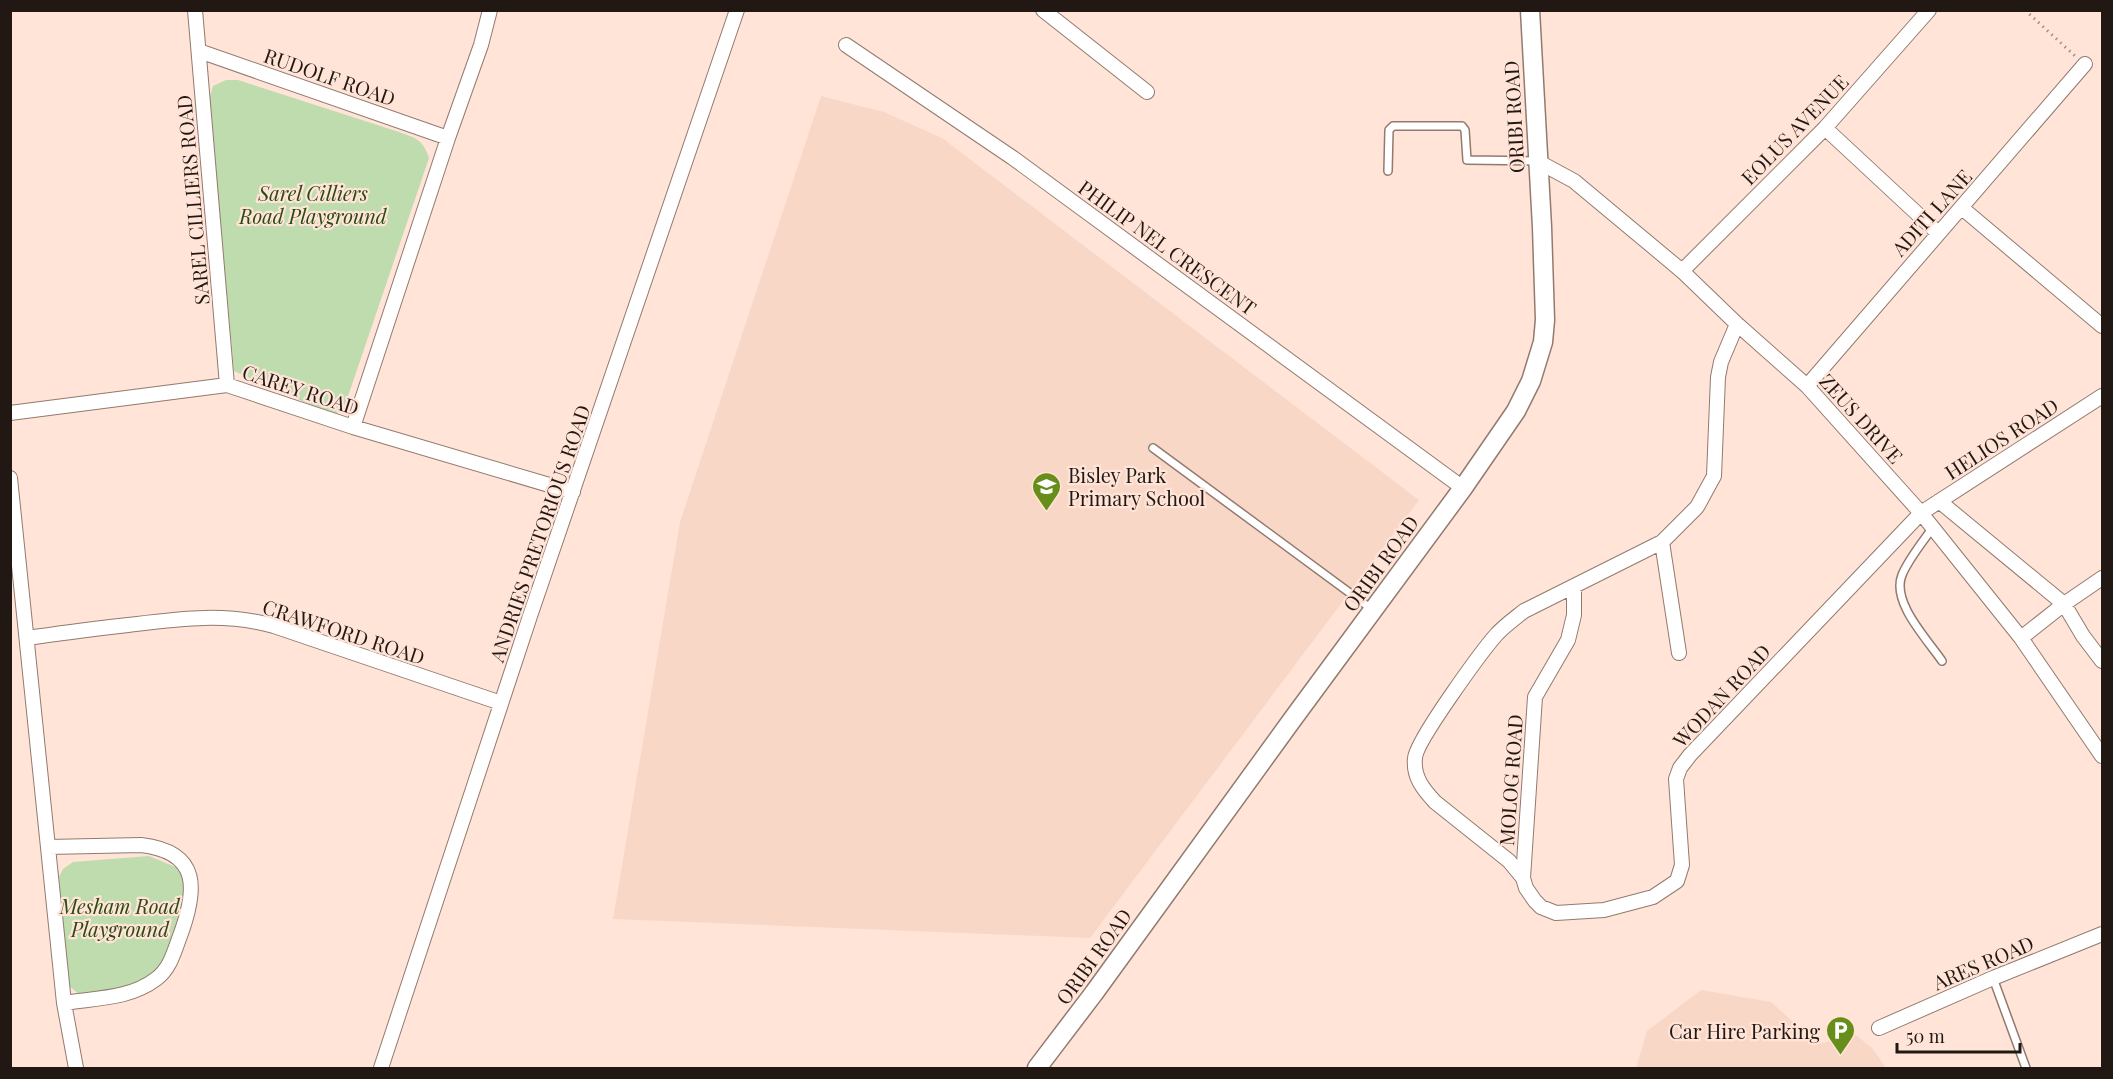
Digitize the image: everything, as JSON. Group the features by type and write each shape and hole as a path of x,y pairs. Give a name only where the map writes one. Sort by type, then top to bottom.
{"street":[{"name":"SAREL CILLIERS ROAD","path":"195,10 227,386"},
{"path":"353,427 481,45 490,10"},
{"name":"ANDRIES PRETORIOUS ROAD","path":"381,1068 501,703 737,10"},
{"path":"1043,10 1147,92"},
{"name":"ORIBI ROAD","path":"1040,1065 1463,488 1516,411 1530,381 1543,342 1545,320 1530,10"},
{"name":"EOLUS AVENUE","path":"1682,271 1825,128 1929,10"},
{"name":"PHILIP NEL CRESCENT","path":"846,45 1013,158 1463,488"},
{"name":"RUDOLF ROAD","path":"199,51 448,138"},
{"name":"ADITI LANE","path":"1807,386 2085,64"},
{"path":"1825,128 1938,233"},
{"name":"ZEUS DRIVE","path":"1537,161 1574,181 1682,271 1807,386 1933,527 2021,638 2103,756"},
{"path":"1962,208 2103,326"},
{"name":"WODAN ROAD","path":"1737,324 1721,362 1718,377 1714,476 1697,507 1662,542 1524,611 1495,636 1425,733 1414,757 1415,774 1424,791 1496,850 1523,878 1526,888 1540,907 1565,914 1604,910 1653,897 1677,881 1682,865 1676,790 1676,779 1680,768 1921,513"},
{"name":"CAREY ROAD","path":"10,413 227,386 353,427 573,492"},
{"name":"HELIOS ROAD","path":"1921,513 2103,396"},
{"path":"10,478 64,1003 76,1068"},
{"path":"1939,501 2064,604 2083,636 2103,661"},
{"path":"1662,542 1679,653"},
{"path":"2021,638 2064,604 2103,578"},
{"name":"MOLOG ROAD","path":"1523,878 1535,697 1568,640 1574,615 1574,585"},
{"name":"CRAWFORD ROAD","path":"28,638 172,619 237,618 274,626 501,703"},
{"path":"48,847 141,845 157,847 168,850 185,864 190,874 190,911 169,965 158,978 129,993 64,1003"},
{"name":"ARES ROAD","path":"1879,1028 1993,978 2103,934"}],"lane":[{"path":"1388,171 1389,130 1393,126 1462,126 1465,130 1467,160 1537,161"},
{"path":"1153,447 1373,610"},
{"path":"1933,527 1903,574 1899,588 1903,603 1942,661"},
{"path":"1993,978 2026,1068"}],"path":[{"path":"2025,10 2085,64"}],"shaded area":[{"name":"Bisley Park Primary School","path":"821,96 884,112 942,138 1419,500 1090,938 613,919 680,522"},
{"path":"1701,990 1771,1002 1818,1044 1856,1035 1873,1049 1886,1068 1636,1068 1647,1031"}],"green space":[{"name":"Sarel Cilliers Road Playground","path":"226,80 238,80 410,136 421,143 429,158 344,408 334,415 234,371 209,100 213,86"},
{"name":"Mesham Road Playground","path":"149,856 178,868 187,884 185,905 162,968 138,987 81,996 67,984 59,877 63,869 73,862"}],"place":[{"name":"Bisley Park Primary School","path":"1047,512"},
{"name":"Car Hire Parking","path":"1841,1056"}]}
